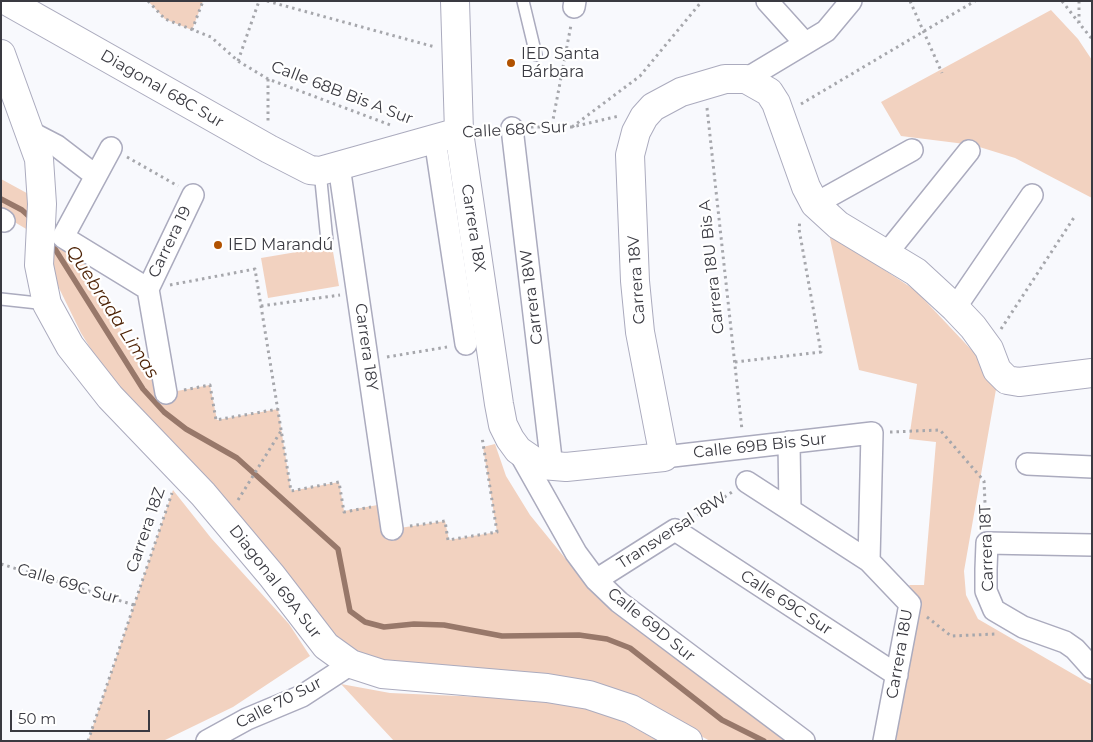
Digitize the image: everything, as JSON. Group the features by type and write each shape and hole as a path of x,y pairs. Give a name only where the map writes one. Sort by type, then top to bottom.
{"street":[{"name":"Diagonal 68C Sur","path":"7,1 269,149 310,170 330,169"},
{"name":"Carrera 18X","path":"456,1 457,53 447,136 466,344"},
{"path":"767,1 804,42"},
{"path":"746,79 804,42 826,31 851,1"},
{"name":"Diagonal 69A Sur","path":"1,54 39,159 42,204 38,265 47,304 70,346 100,385 226,519 326,646 350,664 382,674 404,678 538,687 589,695 631,709 688,741"},
{"path":"653,107 681,92 725,79 746,79 768,92 781,116 810,195 838,225 916,272 956,308 989,349 1002,376 1013,382 1092,373"},
{"name":"Carrera 18V","path":"653,107 644,117 636,132 630,155 638,307 664,456"},
{"name":"Carrera 18W","path":"512,128 552,467"},
{"path":"30,132 57,146 96,176"},
{"name":"Carrera 18X","path":"447,136 499,404 504,425 518,450"},
{"path":"330,169 447,136"},
{"path":"110,148 64,237 148,289 166,393"},
{"path":"810,195 912,150"},
{"path":"887,253 969,151"},
{"name":"Carrera 18Y","path":"330,169 358,293 392,529"},
{"name":"Carrera 19","path":"148,289 193,195"},
{"path":"956,308 1032,195"},
{"path":"869,561 872,433"},
{"name":"Calle 69B Bis Sur","path":"518,450 542,465 566,467 872,433"},
{"path":"788,442 790,509"},
{"name":"Calle 69D Sur","path":"518,450 562,531 596,580 618,602 804,741"},
{"path":"1027,464 1092,467"},
{"name":"Carrera 18U","path":"747,482 869,561 910,604 884,741"},
{"name":"Transversal 18W","path":"596,580 675,530"},
{"name":"Calle 69C Sur","path":"675,530 897,675"},
{"path":"987,543 1092,545"},
{"name":"Carrera 18T","path":"987,543 986,592 994,610 1023,627"},
{"path":"1023,627 1065,642 1090,660"},
{"name":"Calle 70 Sur","path":"207,741 247,719 302,696 350,664"}],"lane":[{"path":"523,1 536,55"},
{"path":"327,241 330,169"},
{"path":"3,302 47,304"}],"path":[{"name":"Calle 68B Bis A Sur","path":"148,1 165,19 211,37 238,61 268,79 398,128"},
{"path":"192,30 203,1"},
{"path":"238,61 258,1"},
{"path":"267,1 457,53"},
{"path":"572,127 640,76 702,1"},
{"path":"910,1 942,73"},
{"path":"781,116 975,1"},
{"path":"1062,1 1092,39"},
{"path":"1079,1 1079,23"},
{"path":"552,126 575,4"},
{"path":"268,79 269,149"},
{"name":"Carrera 18U Bis A","path":"704,84 744,448"},
{"name":"Calle 68C Sur","path":"512,128 572,127 653,107"},
{"path":"110,148 193,195"},
{"path":"735,362 820,352 799,229 810,195"},
{"path":"989,349 1074,216"},
{"path":"148,289 255,269 291,491 339,482 344,512 389,503"},
{"path":"261,306 358,293"},
{"path":"368,360 466,344"},
{"path":"166,393 210,385 216,420 278,409"},
{"path":"248,484 281,430"},
{"name":"Carrera 18T","path":"872,433 940,430 984,481 987,543"},
{"name":"Carrera 18Z","path":"88,741 180,470"},
{"name":"Transversal 18W","path":"675,530 747,482"},
{"path":"392,529 445,521 448,540 497,532"},
{"name":"Calle 69C Sur","path":"1,564 134,605"},
{"path":"910,604 951,636 990,635 1023,627"}],"shaded area":[{"path":"148,1 203,1 192,30 165,19"},
{"path":"1051,10 1078,39 1092,60 1092,198 1015,158 973,145 901,136 881,102"},
{"path":"1,179 34,197 33,233 1,214"},
{"path":"829,234 915,290 998,378 964,571 966,595 978,619 1092,685 1092,741 896,741 916,615 917,597 909,585 924,585 936,442 909,439 917,384 859,370"},
{"path":"63,237 79,247 129,345 153,381 166,393 210,385 217,420 278,409 291,491 339,482 344,511 389,503 393,529 445,521 449,540 497,532 483,447 495,444 506,476 530,515 578,574 710,673 817,741 710,741 648,707 372,664 338,643 107,375 81,333 57,284 50,254"},
{"path":"332,246 339,286 268,298 261,258"},
{"path":"173,490 211,538 289,624 310,656 233,707 163,741 88,741"},
{"path":"341,684 390,693 529,699 585,706 628,724 658,741 394,741"}],"waterway":[{"name":"Quebrada Limas","path":"1,199 22,210 33,220"},
{"name":"Quebrada Limas","path":"50,241 143,389 164,412 186,429 237,458 338,549 350,611 365,622 384,627 414,624 444,625 502,636 579,635 607,639 630,648 722,720 764,741"}],"place":[{"name":"IED Santa Bárbara","path":"511,63"},
{"name":"IED Marandú","path":"218,245"}]}
